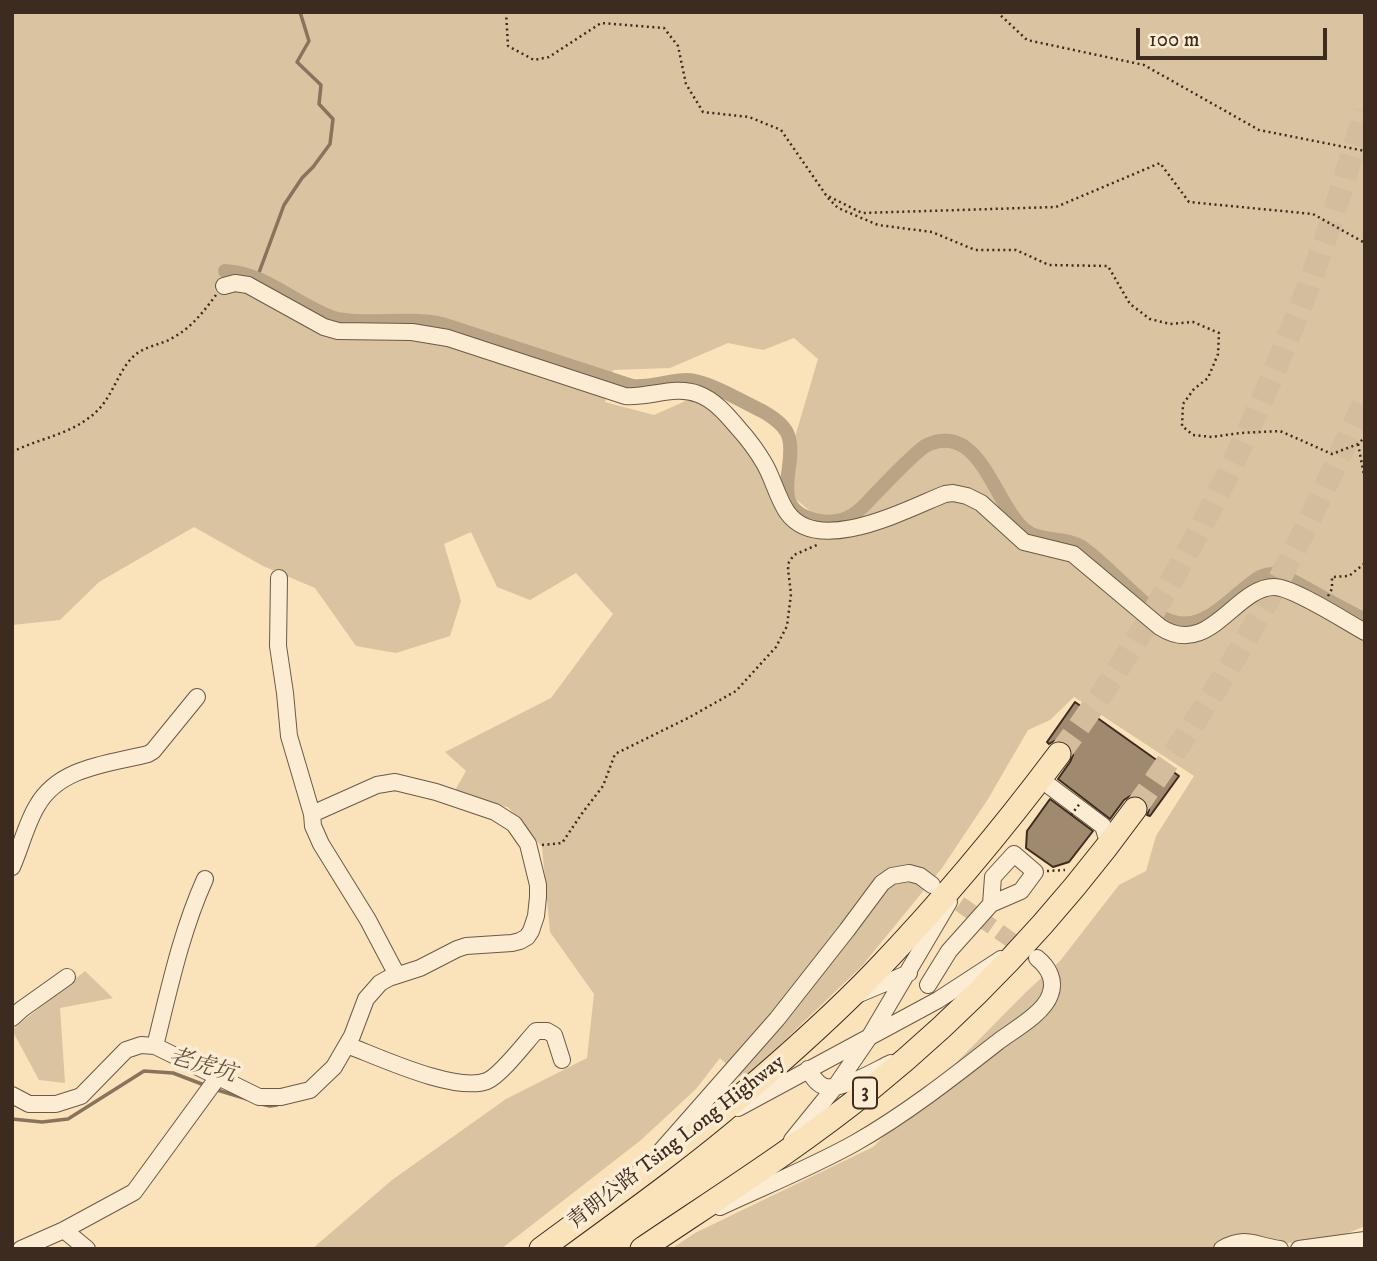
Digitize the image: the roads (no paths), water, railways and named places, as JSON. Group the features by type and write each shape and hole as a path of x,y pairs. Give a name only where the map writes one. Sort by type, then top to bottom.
{"highway":[{"path":"938,892 970,867 1059,754"},
{"name":"3","path":"642,1249 780,1156 858,1099 915,1052 987,985 1036,934 1109,845 1135,808"},
{"name":"青朗公路 Tsing Long Highway","path":"541,1249 702,1128 772,1069 847,1000 900,945 938,892"}],"street":[{"path":"224,286 235,282 256,289 324,327 338,331 412,331 448,338 625,396 637,397 684,390 696,393 707,398 729,417 747,438 764,463 787,512 799,524 825,531 846,531 953,493 981,503 1024,542 1073,554 1160,627 1177,635 1209,628 1254,593 1274,587 1296,594 1365,632"},
{"path":"279,578 278,646 289,736 312,814 313,826 397,975"},
{"path":"12,867 36,807 47,791 77,771 153,751 197,697"},
{"path":"12,1096 29,1104 56,1104 81,1096 126,1050 141,1045 155,1046 217,1079 259,1097 281,1097 310,1090 334,1067 347,1045 366,999 380,983 421,968 466,946 520,941 527,937 533,927 538,897 536,872 530,851 514,824 500,814 436,792 387,782 312,814"},
{"path":"1037,783 1047,785 1103,826 1109,845"},
{"path":"780,1156 917,977 949,951 991,904 1021,891 1035,872 1014,854 993,877 991,904"},
{"path":"847,1000 917,977 970,867"},
{"path":"635,1180 777,1019 882,883 892,876 909,873 919,876 938,892"},
{"path":"155,1046 185,932 194,902 205,879"},
{"path":"702,1128 938,1000 1036,934"},
{"path":"673,1228 782,1179 853,1143 938,1087 1044,1006 1050,996 1052,983 1048,969 1037,958"},
{"path":"12,1018 67,977"},
{"path":"917,977 938,1000"},
{"path":"347,1045 440,1079 461,1083 487,1081 536,1031 547,1031 554,1035 562,1060"},
{"path":"808,1069 822,1086 835,1087 915,1052"},
{"path":"20,1249 64,1230 134,1192 217,1079"},
{"path":"64,1230 87,1249"},
{"path":"1299,1249 1365,1240"},
{"path":"1222,1249 1233,1242 1244,1241 1280,1249"}],"waterway":[{"path":"257,278 284,205 330,144 333,119 319,104 321,85 297,62 309,41 300,12"},
{"path":"225,271 254,277 334,318 442,324 632,386 687,380 715,388 764,412 785,430 790,450 788,497 800,514 815,520 838,521 854,514 918,451 925,446 944,441 959,444 973,454 1014,518 1025,530 1038,537 1067,541 1080,546 1157,614 1170,621 1182,624 1204,619 1258,578 1274,574 1291,580 1365,620"},
{"name":"老虎坑","path":"12,1119 42,1122 68,1119 144,1071 173,1073 207,1086"},
{"name":"老虎坑","path":"214,1089 247,1099"},
{"name":"老虎坑","path":"261,1104 277,1105"}],"tunnel":[{"path":"1059,754 1140,635 1211,508 1243,443 1299,310 1329,227 1365,112"},
{"path":"1135,809 1200,714 1260,615 1315,508 1365,399"},
{"path":"940,890 1028,952"}]}
